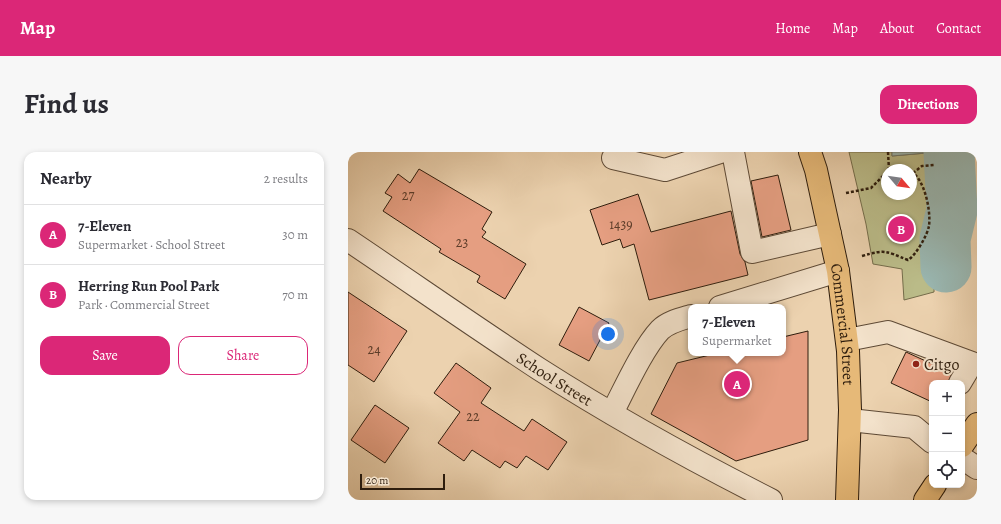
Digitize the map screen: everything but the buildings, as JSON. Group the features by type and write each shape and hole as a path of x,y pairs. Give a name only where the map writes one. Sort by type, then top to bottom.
{"main road":[{"name":"Commercial Street","path":"810,152 837,267 847,340 850,420 847,500"},
{"path":"965,442 977,424"},
{"path":"925,500 933,488"}],"street":[{"path":"613,158 665,170 720,152"},
{"path":"733,152 752,252 830,234"},
{"name":"School Street","path":"348,240 540,369 612,413 718,473 771,500"},
{"path":"729,304 837,267"},
{"path":"612,413 651,342 661,329 677,320 688,317"},
{"path":"847,340 888,332 972,363 962,380"},
{"path":"850,420 914,427 929,436"},
{"path":"965,460 977,468"}],"path":[{"path":"888,152 889,164"},
{"path":"917,168 922,166 935,165"},
{"path":"858,191 871,188 881,178"},
{"path":"837,267 882,250 891,252 908,260 915,256 929,228 929,216 920,182 917,178"}],"green space":[{"path":"849,152 892,152 892,156 939,152 941,196 935,234 934,292 904,300 902,269 873,264 866,224"}],"water":[{"path":"892,152 937,152 892,156"}],"waterway":[{"path":"946,267 945,239 952,210 949,152"}],"place":[{"name":"Herring Run Pool Park","path":"901,229"},
{"name":"Citgo","path":"916,364"},
{"name":"7-Eleven","path":"737,384"}]}
